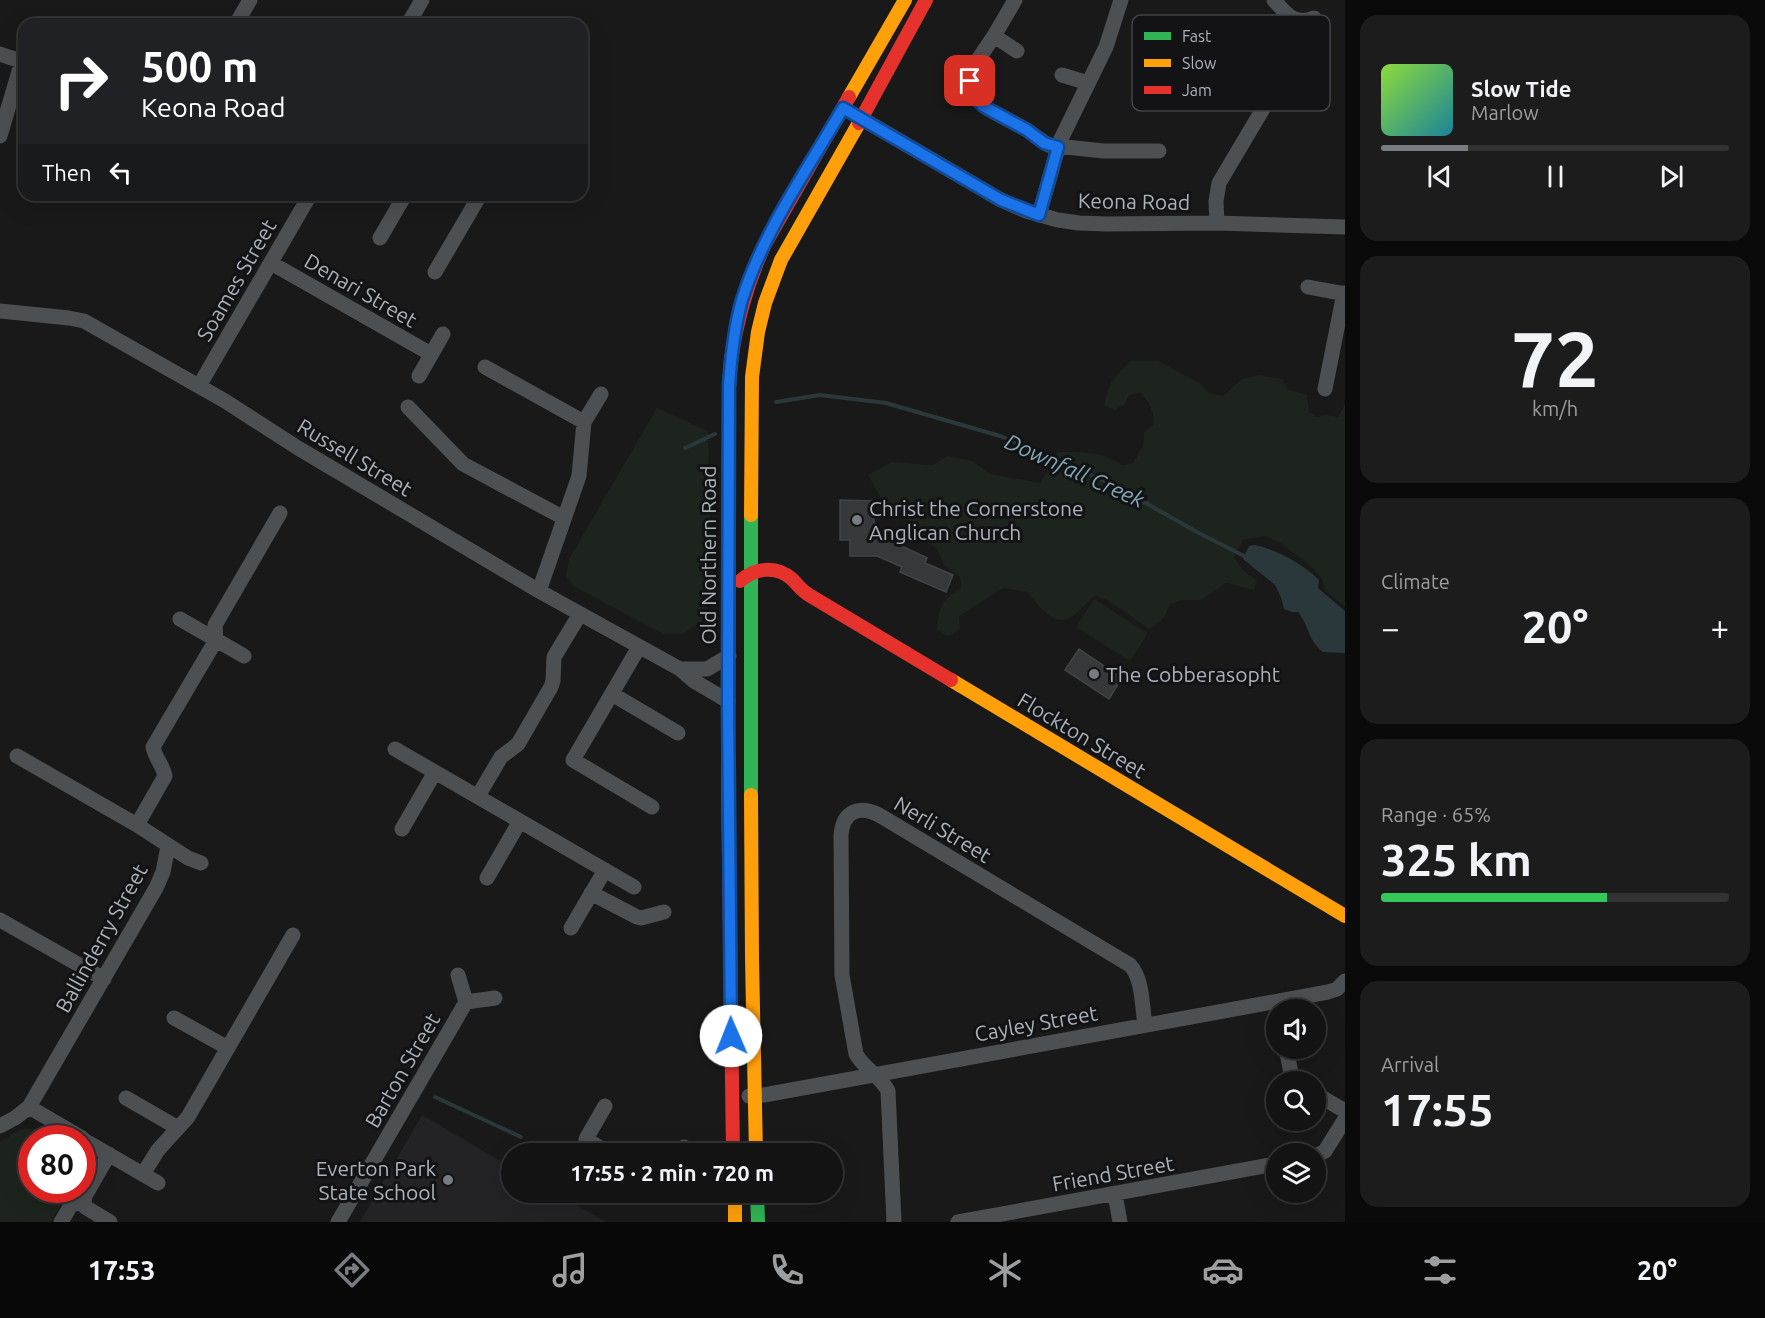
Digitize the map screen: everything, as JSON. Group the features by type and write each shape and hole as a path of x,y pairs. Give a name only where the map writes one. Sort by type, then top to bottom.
{"main road":[{"name":"Old Northern Road","path":"733,1143 728,701 729,386 732,344 748,283 765,244 905,0"},
{"name":"Old Northern Road","path":"756,1143 750,642 762,589 751,573 754,352 762,310 787,248 862,119 926,0"},
{"name":"Flockton Street","path":"751,573 762,569 778,571 792,578 799,589 862,628 1345,916"},
{"path":"728,599 741,579 751,573"},
{"name":"Flockton Street","path":"762,589 799,589"},
{"path":"731,1058 741,1056 753,1045"},
{"path":"735,1203 735,1222"},
{"path":"757,1203 758,1222"}],"street":[{"path":"240,18 250,0"},
{"path":"414,18 422,0"},
{"path":"1015,0 974,67 970,81 978,101 988,110 1017,124 1044,143 1058,147 1103,151 1159,151"},
{"path":"1039,215 1058,147 1110,38 1121,0"},
{"path":"1274,0 1286,15"},
{"path":"994,36 1017,51"},
{"path":"0,54 18,60"},
{"path":"1062,75 1088,83"},
{"path":"0,136 18,78"},
{"name":"Keona Road","path":"843,108 1001,200 1039,215 1079,223 1216,223 1345,227"},
{"path":"1216,223 1219,183 1262,111"},
{"name":"Soames Street","path":"199,386 307,201"},
{"path":"380,238 402,201"},
{"path":"435,272 476,201"},
{"name":"Denari Street","path":"271,263 431,354"},
{"path":"1308,287 1345,294 1325,389"},
{"name":"Russell Street","path":"0,311 84,321 199,386 298,448 539,591 680,669 694,681 728,701"},
{"name":"Denari Street","path":"418,376 443,334"},
{"path":"485,367 584,423"},
{"path":"539,591 579,476 584,423 601,394"},
{"path":"408,407 463,464 564,518"},
{"path":"137,825 165,777 164,769 154,755 153,747 216,640 215,625 280,513"},
{"path":"478,796 501,757 518,744 551,687 554,657 580,614"},
{"path":"180,619 244,656"},
{"path":"639,647 573,760 652,807"},
{"path":"680,669 707,669 729,656"},
{"path":"612,694 678,733"},
{"path":"395,749 634,887"},
{"name":"Ballinderry Street","path":"0,1126 15,1118 28,1107 156,888 163,872 168,846 137,825 17,756"},
{"path":"402,829 435,772"},
{"name":"Nerli Street","path":"874,1074 856,1054 842,975 842,828 847,816 858,810 865,809 879,814 1130,965 1139,982 1145,1025"},
{"path":"487,878 520,821"},
{"path":"168,846 201,863"},
{"path":"571,928 605,870"},
{"path":"591,893 641,918 664,912"},
{"path":"0,920 104,980"},
{"path":"144,1174 158,1150 188,1117 293,935"},
{"name":"Barton Street","path":"338,1222 466,1002 458,975"},
{"name":"Cayley Street","path":"1301,999 1334,990 1345,981"},
{"name":"Barton Street","path":"466,1002 495,998"},
{"name":"Cayley Street","path":"732,1097 754,1095 1145,1025 1266,1007"},
{"path":"174,1018 228,1048"},
{"path":"874,1074 885,1083 888,1091 894,1222"},
{"path":"126,1098 178,1128"},
{"path":"1326,1100 1345,1111"},
{"path":"592,1143 586,1139 605,1106"},
{"path":"28,1107 58,1125"},
{"path":"1326,1149 1345,1119"},
{"path":"96,1147 158,1183"},
{"path":"96,1177 109,1154"},
{"name":"Friend Street","path":"958,1222 1266,1166"},
{"path":"1115,1194 1120,1222"},
{"path":"61,1222 71,1205 80,1203"},
{"path":"84,1203 85,1207 110,1222"}],"shaded area":[{"path":"1131,361 1158,361 1201,384 1208,393 1223,396 1242,379 1259,375 1282,379 1287,389 1307,395 1309,412 1317,417 1327,415 1338,417 1345,404 1345,607 1324,590 1321,577 1313,568 1279,542 1265,536 1243,540 1234,557 1243,570 1257,581 1254,590 1226,583 1201,600 1182,600 1169,605 1165,617 1149,629 1107,600 1095,596 1072,616 1063,620 1051,617 1028,592 1003,588 959,616 960,628 948,637 937,630 942,604 961,587 960,577 944,565 937,549 921,539 917,529 905,515 881,498 868,475 891,462 933,465 947,456 972,461 991,474 1040,483 1048,470 1047,462 1058,452 1083,452 1106,457 1122,465 1133,463 1143,446 1144,433 1154,424 1151,407 1141,393 1129,395 1125,404 1115,410 1104,405 1113,380"},
{"path":"657,408 708,431 712,598 702,621 683,634 663,634 573,586 566,576 569,559"},
{"path":"1255,545 1298,563 1319,580 1318,588 1345,611 1345,653 1323,652 1314,643 1298,612 1284,609 1275,585 1243,559 1249,546"},
{"path":"1094,599 1148,633 1130,661 1076,627"},
{"name":"Everton Park State School","path":"422,1115 501,1161 501,1203 573,1203 606,1222 360,1222"},
{"path":"18,1131 18,1203 62,1203 51,1222 0,1222 0,1142"}],"building":[{"path":"840,500 874,501 874,533 927,558 925,563 953,575 946,592 900,572 902,567 877,556 850,556 850,540 840,540"},
{"name":"The Cobberasopht","path":"1079,649 1122,678 1109,699 1065,670"}],"waterway":[{"name":"Downfall Creek","path":"776,402 820,395 886,403 1000,436 1114,485 1248,558"},
{"path":"685,448 715,434"},
{"path":"435,1097 521,1137"}],"traffic: fast":[{"path":"728,785 729,386 731,359"},
{"path":"751,515 751,795"},
{"path":"757,1203 758,1222"}],"traffic: slow":[{"path":"849,97 905,0"},
{"path":"751,515 752,377 758,332 765,303 781,260 859,123"},
{"path":"951,680 1345,916"},
{"path":"751,795 756,1143"},
{"path":"735,1203 735,1222"}],"traffic: jam":[{"path":"859,123 926,0"},
{"path":"731,359 744,300 765,244 849,97"},
{"path":"740,581 752,573 766,570 786,575 809,595 951,680"},
{"path":"728,785 733,1143"}],"place":[{"name":"Christ the Cornerstone Anglican Church","path":"857,520"},
{"name":"The Cobberasopht","path":"1094,674"},
{"name":"Everton Park State School","path":"448,1180"}],"route":[{"path":"731,1036 728,701 729,386 732,344 742,300 765,244 843,108 1001,200 1039,215 1058,147 1048,146 1027,130 988,110 974,95 970,81"}]}
